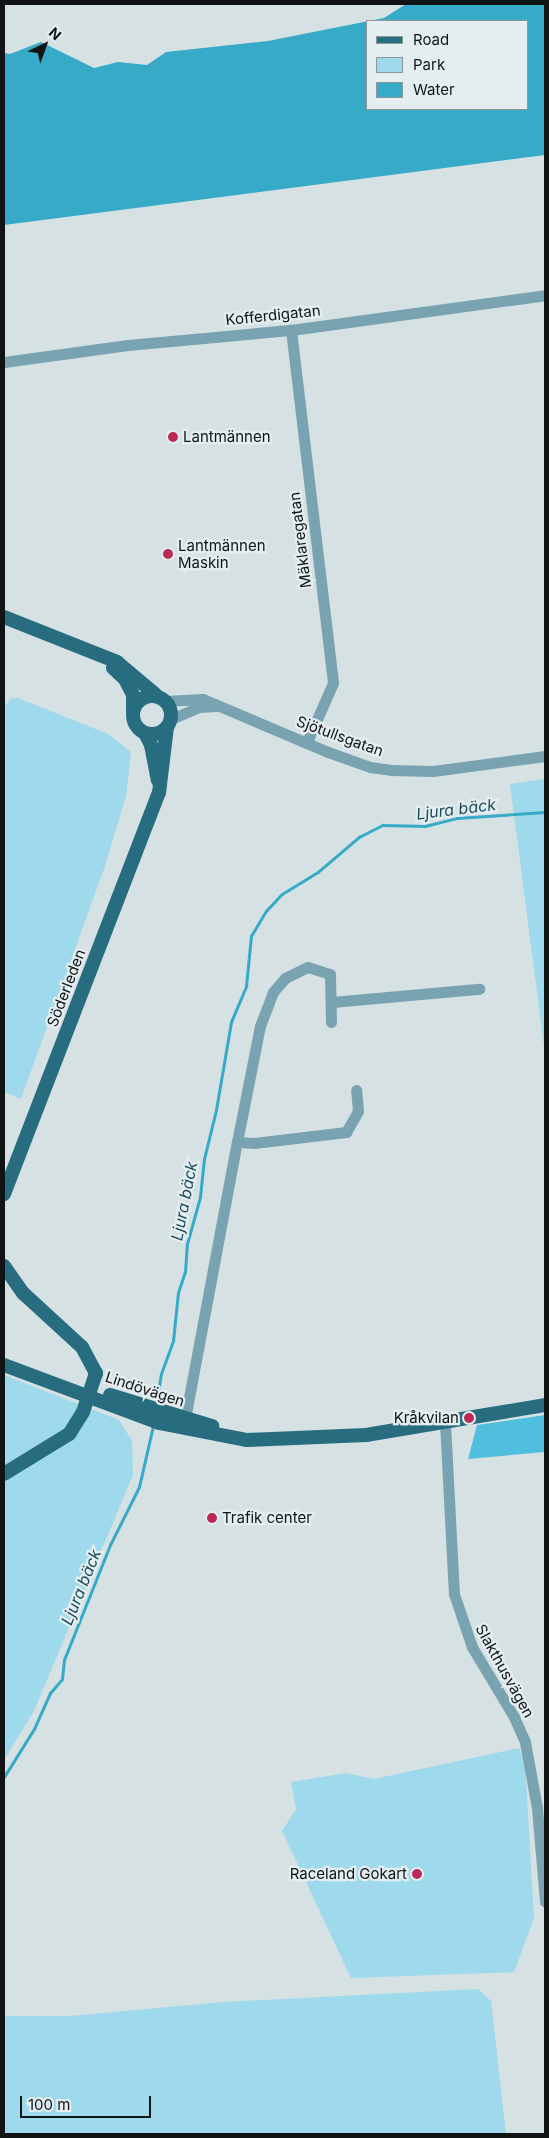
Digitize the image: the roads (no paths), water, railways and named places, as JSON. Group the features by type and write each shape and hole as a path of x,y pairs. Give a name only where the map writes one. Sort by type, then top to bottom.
{"main road":[{"path":"4,617 117,662 160,698 169,723 157,734 145,733 134,724 133,695 125,679 99,656"},
{"path":"133,711 139,700 160,698"},
{"name":"Söderleden","path":"4,1194 159,793 169,723"},
{"name":"Söderleden","path":"145,733 157,769 159,793"},
{"path":"4,1266 23,1293 82,1347 94,1368 91,1393 69,1434 4,1474"},
{"name":"Lindövägen","path":"4,1354 91,1393"},
{"name":"Lindövägen","path":"4,1364 155,1416 248,1440 366,1435 545,1405"},
{"name":"Lindövägen","path":"155,1416 185,1419 281,1438"}],"street":[{"name":"Kofferdigatan","path":"4,362 128,345 291,330 545,295"},
{"name":"Mäklaregatan","path":"291,330 333,682 307,742"},
{"name":"Sjötullsgatan","path":"160,698 203,699 370,767 414,772 545,756"},
{"name":"Sjötullsgatan","path":"169,723 199,707 218,706"},
{"path":"185,1419 260,1026 273,992 284,978 308,967 330,974 331,1022"},
{"path":"332,1002 479,989"},
{"path":"237,1142 254,1143 346,1132 358,1111 356,1090"},
{"name":"Slakthusvägen","path":"445,1423 454,1594 472,1647 514,1717 525,1742 537,1808 545,1902"}],"water":[{"path":"406,4 545,4 545,155 4,225 4,53 10,54 41,42 94,68 118,62 147,65 166,52 268,41 366,21 366,110 529,110 529,20 374,20 384,18"}],"waterway":[{"name":"Ljura bäck","path":"156,1405 161,1374 173,1341 178,1293 185,1272 187,1244 200,1197 204,1159 216,1110 231,1022 246,986 251,936 266,911 282,894 318,872 359,837 383,825 425,826 457,818 545,812"},
{"name":"Ljura bäck","path":"4,1777 34,1729 50,1693 62,1679 64,1660 110,1545 139,1487 153,1426"}],"place":[{"name":"Lantmännen","path":"173,437"},
{"name":"Lantmännen Maskin","path":"168,554"},
{"name":"Kråkvilan","path":"469,1418"},
{"name":"Trafik center","path":"212,1518"},
{"name":"Raceland Gokart","path":"417,1874"}]}
